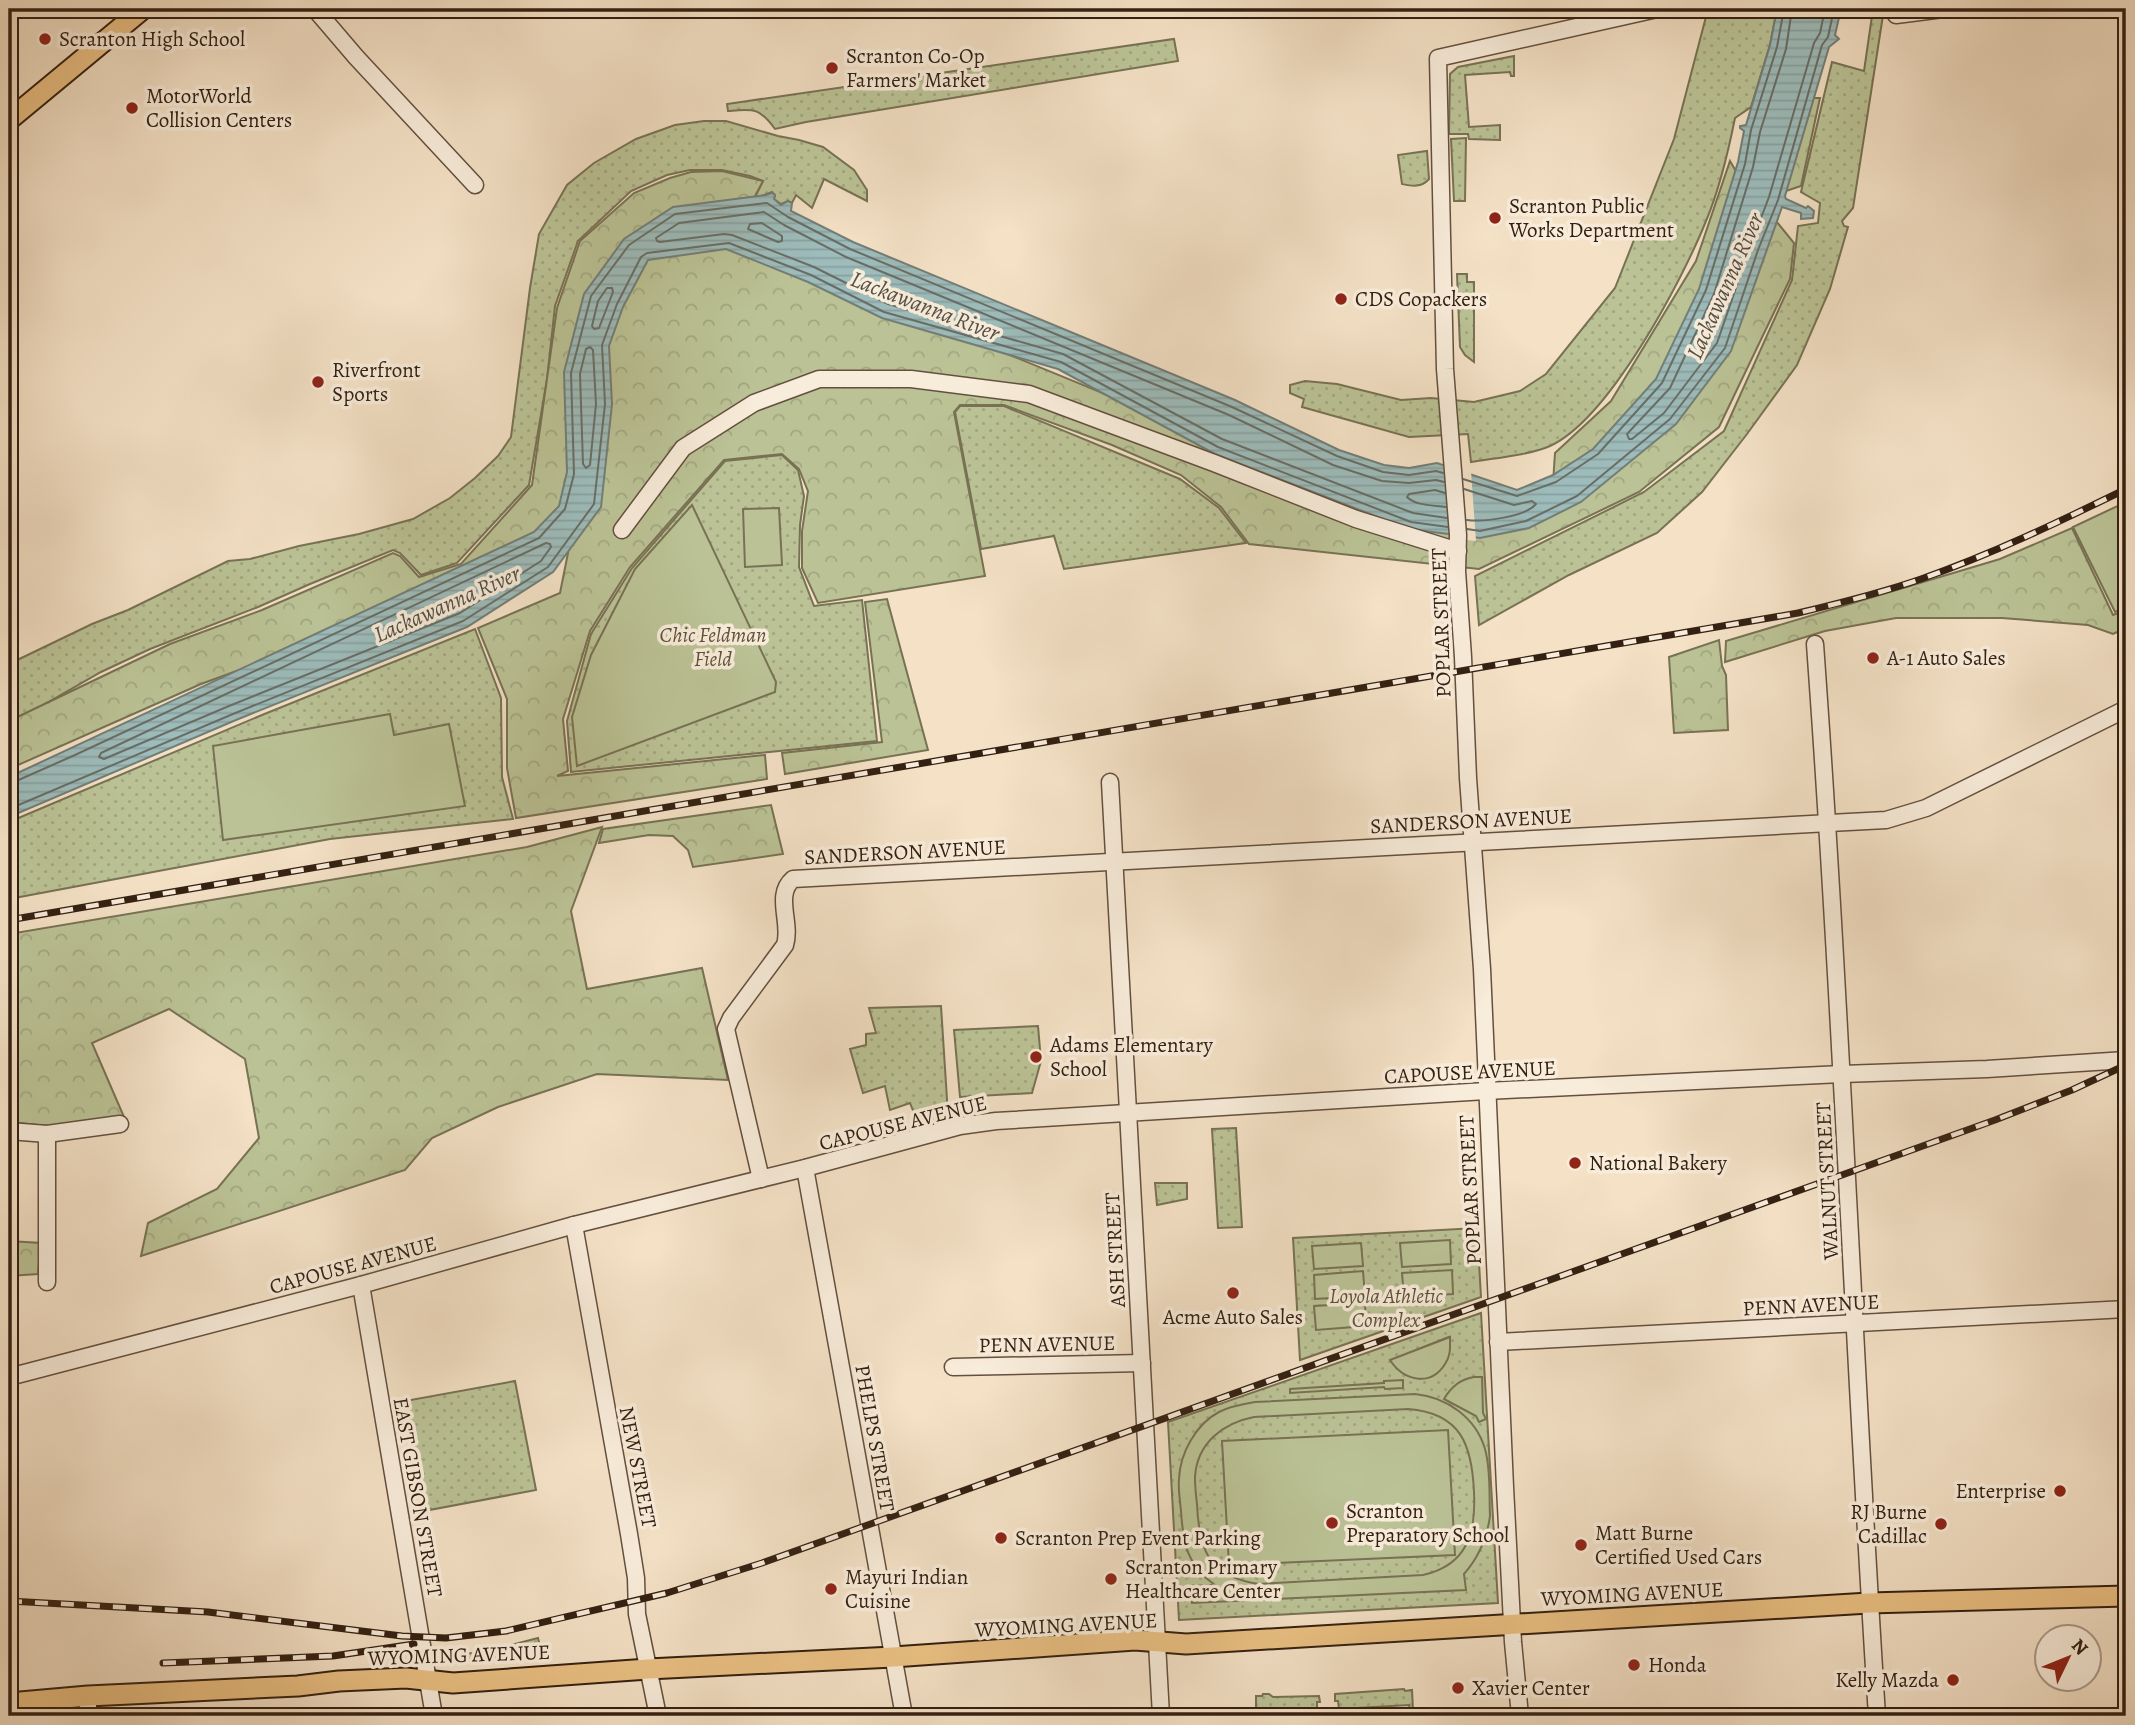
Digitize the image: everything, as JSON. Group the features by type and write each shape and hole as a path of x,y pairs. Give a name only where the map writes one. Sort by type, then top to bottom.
{"main road":[{"path":"9,120 142,9"},
{"name":"WYOMING AVENUE","path":"9,1703 88,1706 339,1681 406,1678 453,1683 1135,1640 1186,1644 1869,1603 2126,1596"}],"street":[{"path":"315,9 475,185"},
{"name":"POPLAR STREET","path":"1520,1716 1512,1624 1482,969 1467,754 1457,571 1458,543 1445,369 1438,58 1657,9"},
{"path":"1896,15 1943,9"},
{"path":"622,530 683,448 754,403 819,379 911,379 1029,394 1356,519 1458,543"},
{"name":"WALNUT STREET","path":"1815,644 1828,824 1877,1716"},
{"name":"SANDERSON AVENUE","path":"761,1179 726,1029 731,1018 785,945 788,931 784,889 793,879 1886,820 1926,808 2126,709"},
{"name":"ASH STREET","path":"1110,782 1161,1716"},
{"name":"CAPOUSE AVENUE","path":"9,1377 960,1126 1018,1119 1486,1091 1987,1069 2126,1060"},
{"path":"9,1131 47,1134 120,1124"},
{"path":"47,1134 47,1282"},
{"name":"PHELPS STREET","path":"805,1168 904,1716"},
{"name":"NEW STREET","path":"574,1226 629,1534 637,1614 658,1716"},
{"name":"EAST GIBSON STREET","path":"361,1285 434,1716"},
{"name":"PENN AVENUE","path":"1498,1342 2126,1309"},
{"name":"PENN AVENUE","path":"953,1367 1142,1363"}],"green space":[{"path":"1708,9 1777,9 1770,45 1751,107 1735,118 1711,209 1662,311 1619,379 1573,431 1542,449 1471,462 1468,434 1409,437 1302,407 1304,399 1290,393 1290,385 1305,381 1337,384 1401,400 1431,398 1474,402 1520,391 1546,374 1615,288 1674,139"},
{"path":"1873,9 1884,9 1853,208 1842,221 1844,226 1848,227 1830,289 1797,365 1702,492 1657,533 1569,575 1479,625 1475,576 1644,492 1724,431 1792,280 1798,226 1818,223 1820,203 1801,192 1832,62 1864,71"},
{"path":"1174,39 1178,61 775,129 755,111 728,111 727,104"},
{"path":"1514,56 1514,76 1511,76 1510,72 1465,75 1469,127 1500,125 1500,140 1469,139 1468,134 1449,134 1450,74 1458,67"},
{"path":"1806,98 1820,98 1801,186 1786,191"},
{"path":"726,121 823,147 854,170 867,190 867,201 824,179 812,208 796,195 792,203 788,201 781,204 774,199 772,192 754,199 763,181 722,170 690,170 667,175 631,191 578,241 555,306 547,379 529,485 457,563 421,575 400,553 393,550 150,649 101,672 31,712 9,720 9,664 228,561 250,559 413,519 450,498 475,478 498,456 511,437 539,234 567,185 594,163 636,139 675,125"},
{"path":"1466,138 1465,201 1454,201 1451,139"},
{"path":"1427,151 1429,179 1420,185 1402,184 1398,155"},
{"path":"1730,161 1794,243 1790,279 1719,427 1639,492 1479,569 1249,544 1221,507 1181,475 1112,445 1004,405 960,405 954,412 985,576 818,603 802,568 802,531 808,491 799,469 782,454 724,460 630,567 590,631 563,719 568,771 557,776 765,755 767,779 516,818 507,768 507,699 478,628 560,593 568,553 560,553 201,684 9,769 9,721 170,644 262,610 393,553 400,556 419,577 461,564 532,485 557,308 580,241 634,193 670,178 691,172 722,171 763,181 753,200 988,346 1268,461 1552,498 1555,453 1611,401 1696,261"},
{"path":"1457,274 1467,274 1467,282 1474,282 1474,362 1460,347"},
{"path":"960,406 1004,406 1180,479 1219,508 1246,543 1064,569 1054,536 981,549 955,412"},
{"name":"Chic Feldman Field","path":"782,455 798,470 804,496 799,567 814,606 862,600 877,741 571,772 567,721 591,634 632,568 725,461"},
{"path":"2126,502 2126,607 2115,612 2073,527"},
{"path":"692,505 776,682 775,692 577,766 572,717 591,655 635,569"},
{"path":"779,508 782,565 745,567 743,509"},
{"path":"2072,528 2113,615 2126,610 2126,628 2113,634 2088,625 2002,618 1896,618 1825,631 1725,662 1726,641 2000,559"},
{"path":"887,599 928,750 785,774 782,753 882,742 865,602"},
{"path":"475,629 501,698 502,777 513,819 330,839 9,899 9,822"},
{"path":"1719,640 1722,666 1726,675 1728,730 1674,733 1669,657"},
{"path":"390,714 394,735 449,724 465,806 223,840 213,746"},
{"path":"771,805 783,854 693,867 688,850 673,836 649,835 599,843 603,829"},
{"path":"602,827 571,911 587,989 702,968 728,1080 597,1074 498,1107 432,1138 405,1170 141,1256 148,1223 217,1189 259,1138 245,1059 169,1009 92,1043 124,1117 48,1126 9,1122 9,934 527,847"},
{"path":"941,1006 948,1115 918,1123 910,1103 890,1110 885,1086 863,1093 850,1049 866,1045 866,1034 876,1033 869,1008"},
{"path":"1038,1026 1041,1061 1032,1093 960,1097 954,1030"},
{"path":"1236,1128 1242,1227 1218,1228 1212,1129"},
{"path":"1155,1183 1187,1183 1187,1199 1157,1205"},
{"name":"Loyola Athletic Complex","path":"1477,1228 1481,1297 1300,1360 1293,1238"},
{"path":"1450,1240 1451,1264 1402,1267 1400,1243"},
{"path":"9,1241 41,1243 38,1274 9,1276"},
{"path":"1361,1243 1363,1266 1314,1269 1312,1246"},
{"path":"1452,1270 1453,1294 1404,1297 1402,1273"},
{"path":"1363,1271 1365,1296 1315,1299 1314,1275"},
{"path":"1365,1303 1366,1326 1316,1330 1314,1306"},
{"name":"Loyola Athletic Complex","path":"1481,1313 1498,1603 1179,1620 1168,1422","holes":["1449,1337 1449,1351 1439,1371 1420,1378 1400,1370 1391,1360"]},
{"path":"1450,1337 1447,1361 1439,1372 1432,1376 1424,1379 1409,1376 1395,1367 1390,1360"},
{"path":"1474,1377 1482,1377 1483,1413 1486,1419 1479,1422 1476,1416 1444,1399 1457,1384"},
{"path":"1403,1380 1403,1388 1290,1393 1290,1389"},
{"path":"515,1381 536,1490 424,1511 405,1401"},
{"path":"1415,1394 1438,1400 1459,1411 1481,1438 1487,1457 1489,1483 1489,1524 1478,1554 1464,1574 1466,1590 1192,1603 1191,1586 1215,1585 1192,1562 1185,1543 1179,1487 1182,1459 1196,1432 1211,1417 1228,1408 1255,1402","holes":["1408,1409 1440,1417 1460,1434 1473,1475 1474,1507 1471,1533 1466,1545 1450,1563 1423,1575 1258,1584 1228,1575 1210,1558 1200,1535 1195,1477 1206,1445 1222,1430 1254,1417"]},
{"path":"1448,1430 1455,1555 1229,1565 1222,1441"},
{"path":"538,1638 542,1655 452,1660 452,1657"},
{"path":"1412,1690 1413,1710 1410,1710 1409,1705 1339,1709 1338,1701 1335,1701 1335,1694"},
{"path":"1263,1694 1273,1697 1319,1696 1320,1702 1317,1702 1317,1709 1256,1712 1256,1696"}],"water":[{"name":"Lackawanna River","path":"1777,9 1841,9 1835,35 1839,39 1829,47 1785,196 1786,199 1806,208 1808,206 1814,211 1813,218 1801,219 1801,213 1782,207 1731,351 1676,424 1581,502 1529,528 1480,538 1409,529 1215,454 1058,369 882,318 808,282 726,249 648,260 623,307 609,346 612,404 601,507 553,572 467,627 236,720 9,817 9,777 534,532 559,506 567,472 564,372 584,294 624,239 673,207 772,193 781,205 788,201 792,203 791,211 853,242 1235,400 1339,450 1384,465 1409,468 1437,463 1517,490 1553,475 1593,449 1656,379 1699,289 1738,162 1744,131 1740,126 1746,125 1770,45"}],"pier":[{"path":"1443,461 1471,471 1476,541 1450,538"}],"railway":[{"path":"9,920 1798,613 1906,584 1974,559 2126,489"},
{"path":"9,1601 208,1612 402,1636 446,1638 506,1631 667,1593 762,1563 1995,1120 2072,1090 2126,1065"},
{"path":"163,1663 333,1656 414,1644"}],"place":[{"name":"Scranton High School","path":"45,39"},
{"name":"Scranton Co-Op Farmers' Market","path":"832,68"},
{"name":"MotorWorld Collision Centers","path":"132,108"},
{"name":"Scranton Public Works Department","path":"1495,218"},
{"name":"CDS Copackers","path":"1341,299"},
{"name":"Riverfront Sports","path":"318,382"},
{"name":"A-1 Auto Sales","path":"1873,658"},
{"name":"Adams Elementary School","path":"1036,1057"},
{"name":"National Bakery","path":"1575,1163"},
{"name":"Acme Auto Sales","path":"1233,1293"},
{"name":"Enterprise","path":"2060,1491"},
{"name":"Scranton Preparatory School","path":"1332,1523"},
{"name":"RJ Burne Cadillac","path":"1941,1524"},
{"name":"Scranton Prep Event Parking","path":"1001,1538"},
{"name":"Matt Burne Certified Used Cars","path":"1581,1545"},
{"name":"Scranton Primary Healthcare Center","path":"1111,1579"},
{"name":"Mayuri Indian Cuisine","path":"831,1589"},
{"name":"Honda","path":"1634,1665"},
{"name":"Kelly Mazda","path":"1953,1680"},
{"name":"Xavier Center","path":"1458,1688"}]}
